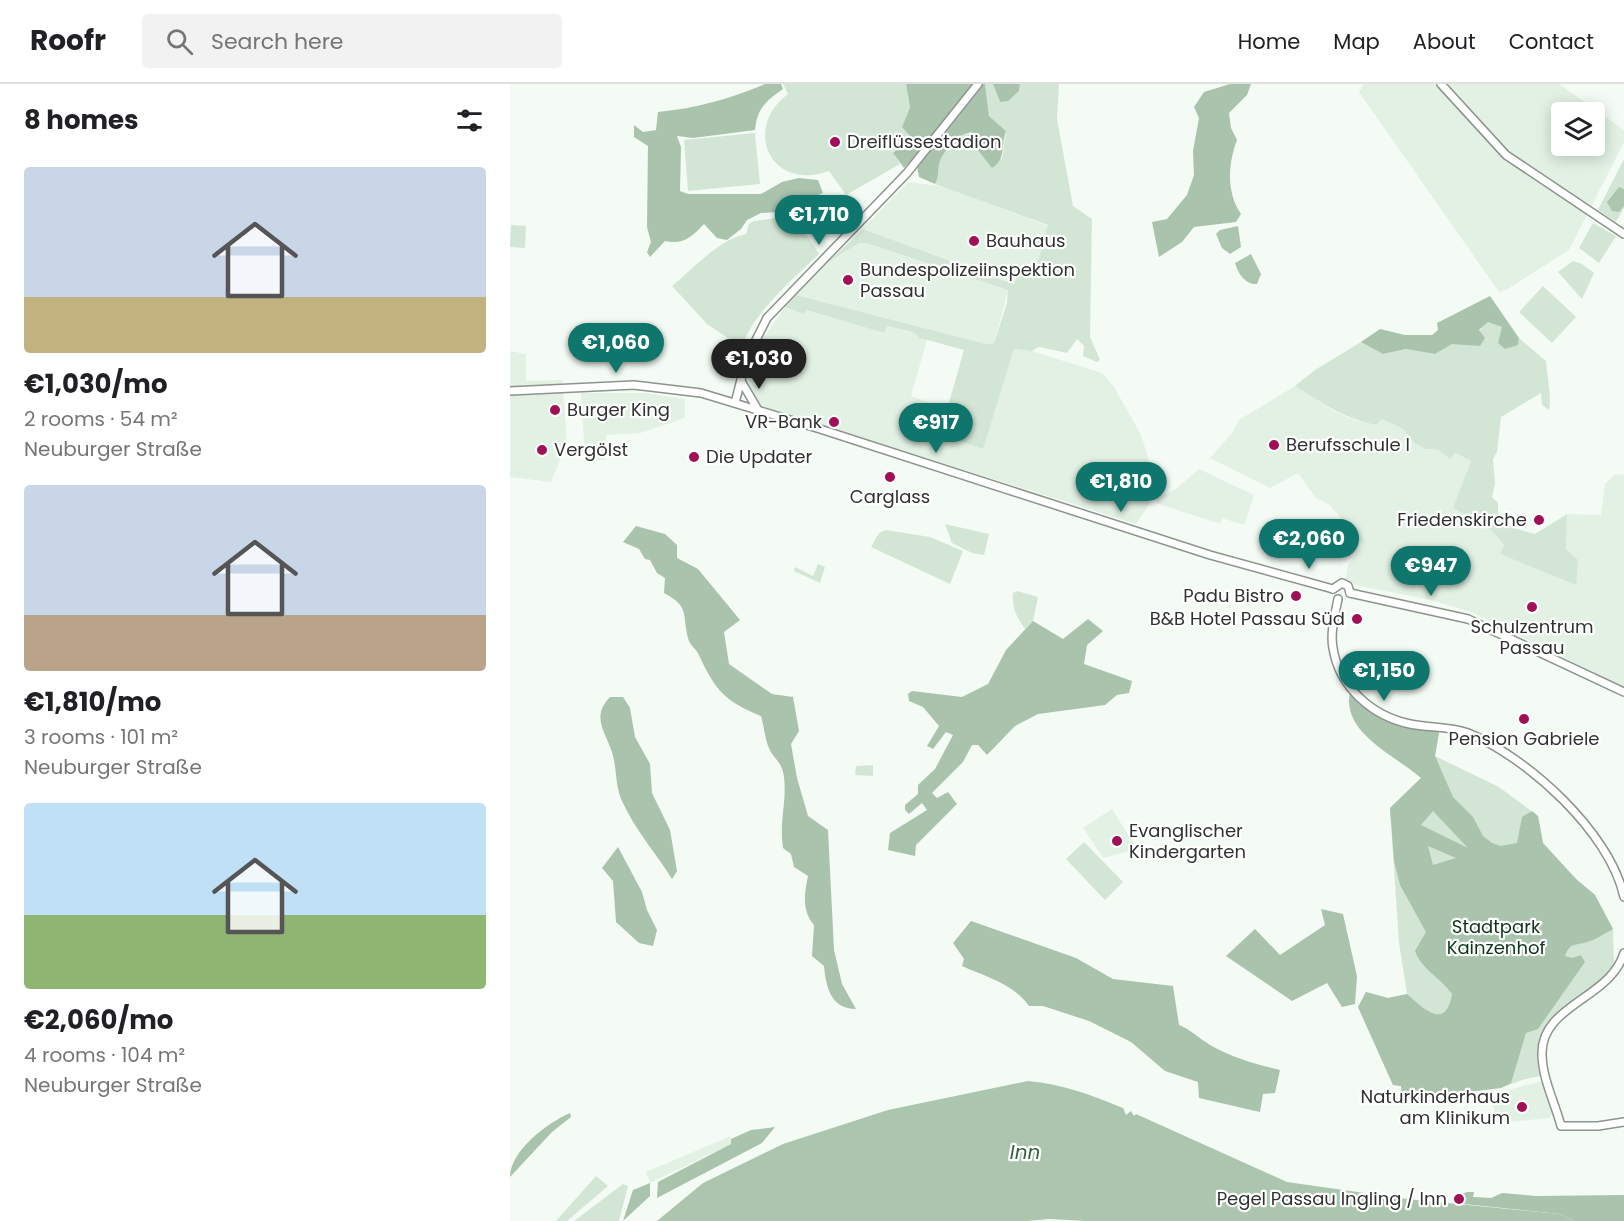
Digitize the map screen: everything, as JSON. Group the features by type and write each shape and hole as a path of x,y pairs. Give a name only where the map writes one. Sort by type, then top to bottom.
{"street":[{"path":"735,403 753,344 767,318 907,173 978,84"},
{"path":"1441,84 1506,155 1624,234"},
{"path":"741,381 758,410"},
{"path":"510,391 634,385 682,390 758,410 1210,555 1333,589 1338,599 1333,649 1342,675 1358,697 1388,717 1467,733 1528,767 1558,794 1606,853 1618,875 1624,897"},
{"path":"1333,589 1342,583 1348,586 1350,593"},
{"path":"1338,599 1344,599 1350,593"},
{"path":"1350,593 1468,619 1624,692"},
{"path":"1624,953 1612,977 1596,992 1561,1014 1544,1040 1543,1064 1561,1126 1598,1126 1624,1122"}],"shaded area":[{"path":"1363,84 1559,84 1584,102 1551,102 1551,156 1605,156 1605,117 1624,130 1624,142 1569,250 1506,290 1499,292 1359,92"},
{"path":"908,182 946,187 1048,226 1035,271 1015,284 863,229"},
{"path":"859,243 866,243 1008,290 994,343 986,344 796,295 827,263"},
{"path":"785,307 804,314 805,310 884,333 886,326 913,332 927,340 911,396 950,410 984,443 1014,349 1032,351 1102,373 1114,387 1141,435 1152,470 1149,505 1136,524 760,405 748,388 756,349"},
{"path":"510,351 526,354 526,381 562,380 567,442 551,482 510,477"},
{"path":"1295,386 1334,411 1357,421 1376,425 1382,419 1403,429 1414,443 1425,449 1439,450 1450,458 1454,453 1471,461 1453,508 1491,530 1504,545 1501,554 1566,549 1567,514 1601,515 1605,484 1614,475 1624,474 1624,687 1471,612 1431,600 1345,583 1348,565 1363,545 1330,505 1316,498 1298,473 1270,488 1210,458 1232,433 1239,420"},
{"path":"581,393 646,393 685,399 685,418 640,433 606,435 605,460 591,461 585,455"},
{"path":"1199,469 1254,495 1244,525 1222,518 1220,524 1156,503 1157,495 1164,495 1176,489"},
{"path":"1112,809 1137,849 1103,858 1083,828"},
{"name":"Naturkinderhaus am Klinikum","path":"1542,1081 1553,1113 1549,1118 1499,1123 1491,1101 1498,1093"},
{"path":"731,1136 731,1144 650,1183 646,1172"}],"green space":[{"path":"765,84 781,84 783,89 763,106 755,130 693,138 677,136 681,147 680,191 688,194 761,194 782,182 799,178 818,180 823,193 777,212 761,213 747,220 741,229 727,240 717,238 704,224 687,239 677,242 665,241 650,257 647,252 651,242 647,227 648,146 634,137 634,125 643,132 656,130 658,112 713,102"},
{"name":"Dreiflüssestadion","path":"783,84 906,84 910,107 902,127 911,136 893,152 900,164 846,195 829,171 808,175 791,173 778,165 769,153 765,139 767,123 774,108 788,94"},
{"path":"906,84 985,84 989,116 1006,131 1001,156 996,165 992,168 977,149 972,132 957,139 946,151 940,161 935,184 919,177 917,166 955,115 904,168 893,153 910,136 902,127 910,107"},
{"path":"985,84 993,84 1000,102 1019,91 1020,84 1059,84 1057,119 1073,206 1092,219 1090,337 1100,360 1097,362 1083,356 1084,346 1077,339 1067,353 1039,347 1032,351 1014,349 983,449 940,434 964,350 920,338 913,332 887,326 884,333 806,310 804,314 785,307 796,295 986,344 994,343 1007,303 1008,290 866,243 859,243 827,263 863,229 1014,284 1021,269 1035,271 1048,225 935,184 943,156 954,142 968,133 973,132 977,149 1002,159 1006,131 989,116"},
{"path":"993,84 1020,84 1019,91 1008,101 1000,102"},
{"path":"1230,84 1251,84 1247,95 1229,113 1231,128 1237,140 1230,168 1231,187 1241,214 1236,222 1194,227 1182,242 1159,257 1152,222 1167,219 1187,195 1194,175 1193,151 1199,118 1194,107 1204,92"},
{"path":"755,133 760,184 688,191 684,140"},
{"path":"1624,159 1624,208 1616,222 1598,210"},
{"path":"778,218 784,226 796,218 819,254 765,308 741,347 707,324 672,286 716,248 746,234 749,224 754,221"},
{"path":"1593,223 1616,236 1599,263 1579,248"},
{"path":"511,225 526,226 525,248 510,247"},
{"path":"1573,261 1582,264 1594,273 1582,299 1558,272"},
{"path":"1543,286 1576,317 1552,343 1519,312"},
{"path":"1490,296 1519,338 1518,345 1505,349 1498,343 1502,327 1488,322 1479,330 1485,338 1480,346 1452,344 1435,354 1406,349 1383,354 1361,342 1380,329 1405,335 1432,335 1438,330 1437,323"},
{"path":"1488,321 1502,327 1517,345 1519,338 1546,361 1550,393 1549,410 1542,405 1541,393 1501,417 1497,452 1493,459 1495,484 1492,497 1498,503 1498,517 1510,527 1535,534 1567,514 1566,549 1578,560 1576,585 1500,554 1504,545 1491,530 1453,508 1471,461 1455,453 1450,459 1439,450 1425,449 1414,443 1403,429 1382,419 1376,425 1344,415 1295,386 1315,370 1361,342 1383,354 1407,349 1435,354 1452,344 1469,344"},
{"path":"945,524 989,534 984,555 972,553 952,543"},
{"path":"636,526 665,534 677,545 677,558 698,569 740,620 724,632 729,664 772,694 793,697 799,731 791,744 797,778 808,816 828,830 834,950 842,984 856,1009 848,1008 835,1001 828,989 824,966 812,956 814,925 807,914 805,902 808,876 794,867 791,854 783,848 784,777 782,767 771,752 761,716 729,699 710,676 689,640 684,612 678,603 664,593 665,578 657,573 650,560 645,559 639,549 623,542"},
{"path":"886,530 930,537 963,551 950,584 871,547 879,533"},
{"path":"818,564 825,567 820,583 794,571 795,567 813,576"},
{"path":"1017,591 1038,597 1033,621 1025,629 1014,608 1013,593"},
{"path":"1088,619 1103,631 1087,645 1084,664 1132,681 1129,693 1117,695 1105,705 1038,714 1015,726 987,755 978,745 972,745 963,762 932,793 937,798 948,792 957,804 916,845 915,856 888,850 890,833 927,810 922,803 909,814 905,810 905,805 918,794 918,785 935,769 953,735 946,732 933,749 927,746 939,726 923,707 909,701 908,694 912,691 962,697 988,684 1006,650 1033,621 1063,639"},
{"name":"Stadtpark Kainzenhof","path":"1351,689 1388,717 1440,727 1435,756 1453,797 1473,817 1483,836 1501,846 1517,843 1522,817 1532,811 1538,816 1543,843 1576,879 1595,895 1613,929 1594,940 1569,948 1565,956 1572,958 1581,955 1585,962 1538,1029 1526,1033 1511,1083 1501,1088 1402,1100 1401,1086 1393,1085 1358,1007 1366,992 1388,998 1407,994 1426,1010 1439,1014 1449,1006 1452,994 1418,958 1415,951 1426,932 1400,885 1394,861 1390,808 1421,778 1371,741 1353,718 1349,704","holes":["1433,811 1468,848 1421,825","1428,846 1456,858 1433,865"]},
{"path":"610,697 623,697 630,708 635,737 650,764 652,793 670,830 677,871 672,879 633,822 620,795 614,758 600,718 604,704"},
{"name":"Stadtpark Kainzenhof","path":"1348,700 1388,717 1440,727 1435,756 1499,787 1538,816 1543,843 1576,879 1595,895 1613,929 1614,964 1601,979 1559,1011 1548,1022 1540,1036 1537,1053 1540,1076 1501,1088 1402,1100 1401,1086 1393,1085 1358,1007 1366,992 1388,998 1407,994 1399,943 1390,808 1421,778 1367,736 1359,726"},
{"path":"873,765 873,776 855,775 856,766"},
{"path":"1084,842 1123,882 1105,900 1066,859"},
{"path":"618,847 642,892 647,910 657,930 653,946 639,943 616,922 613,881 602,868"},
{"path":"1321,909 1343,914 1357,976 1355,1004 1342,1007 1327,983 1292,1001 1226,956 1255,929 1280,955 1325,925"},
{"path":"971,921 1076,958 1113,979 1173,986 1179,1025 1227,1054 1280,1070 1275,1093 1263,1094 1260,1112 1199,1098 1198,1082 1165,1071 1131,1042 1089,1021 1043,1006 1029,1006 1023,998 1007,986 962,966 964,959 953,943"},
{"path":"570,1113 571,1117 552,1132 510,1177 516,1157 531,1139"},
{"path":"775,1127 762,1143 657,1198 658,1182 731,1144 731,1139 751,1130"},
{"path":"596,1176 608,1186 567,1221 556,1221"},
{"path":"650,1183 650,1196 623,1221 633,1190"},
{"path":"623,1184 628,1186 619,1221 574,1221"},
{"path":"1474,1192 1473,1197 1491,1198 1502,1193 1537,1196 1624,1195 1624,1221 1574,1221 1560,1214 1464,1204 1462,1194"}],"water":[{"path":"1619,187 1624,189 1624,206 1619,212 1612,211 1607,202"},
{"path":"1238,226 1241,247 1230,254 1222,248 1216,234 1220,230"},
{"path":"1251,254 1261,274 1257,284 1249,283 1240,274 1235,263"},
{"name":"Inn","path":"1028,1081 1065,1087 1111,1103 1123,1108 1126,1115 1131,1111 1134,1116 1136,1114 1287,1182 1407,1199 1560,1214 1574,1221 1086,1221 1050,1219 1027,1221 657,1221 703,1183 783,1144 888,1110"}],"place":[{"name":"Dreiflüssestadion","path":"835,142"},
{"name":"Bauhaus","path":"974,241"},
{"name":"Bundespolizeiinspektion Passau","path":"848,280"},
{"name":"Burger King","path":"555,410"},
{"name":"VR-Bank","path":"834,422"},
{"name":"Berufsschule I","path":"1274,445"},
{"name":"Vergölst","path":"542,450"},
{"name":"Die Updater","path":"694,457"},
{"name":"Carglass","path":"890,477"},
{"name":"Friedenskirche","path":"1539,520"},
{"name":"Padu Bistro","path":"1296,596"},
{"name":"Schulzentrum Passau","path":"1532,607"},
{"name":"B&B Hotel Passau Süd","path":"1357,619"},
{"name":"Pension Gabriele","path":"1524,719"},
{"name":"Evanglischer Kindergarten","path":"1117,841"},
{"name":"Naturkinderhaus am Klinikum","path":"1522,1107"},
{"name":"Pegel Passau Ingling / Inn","path":"1459,1199"}]}
